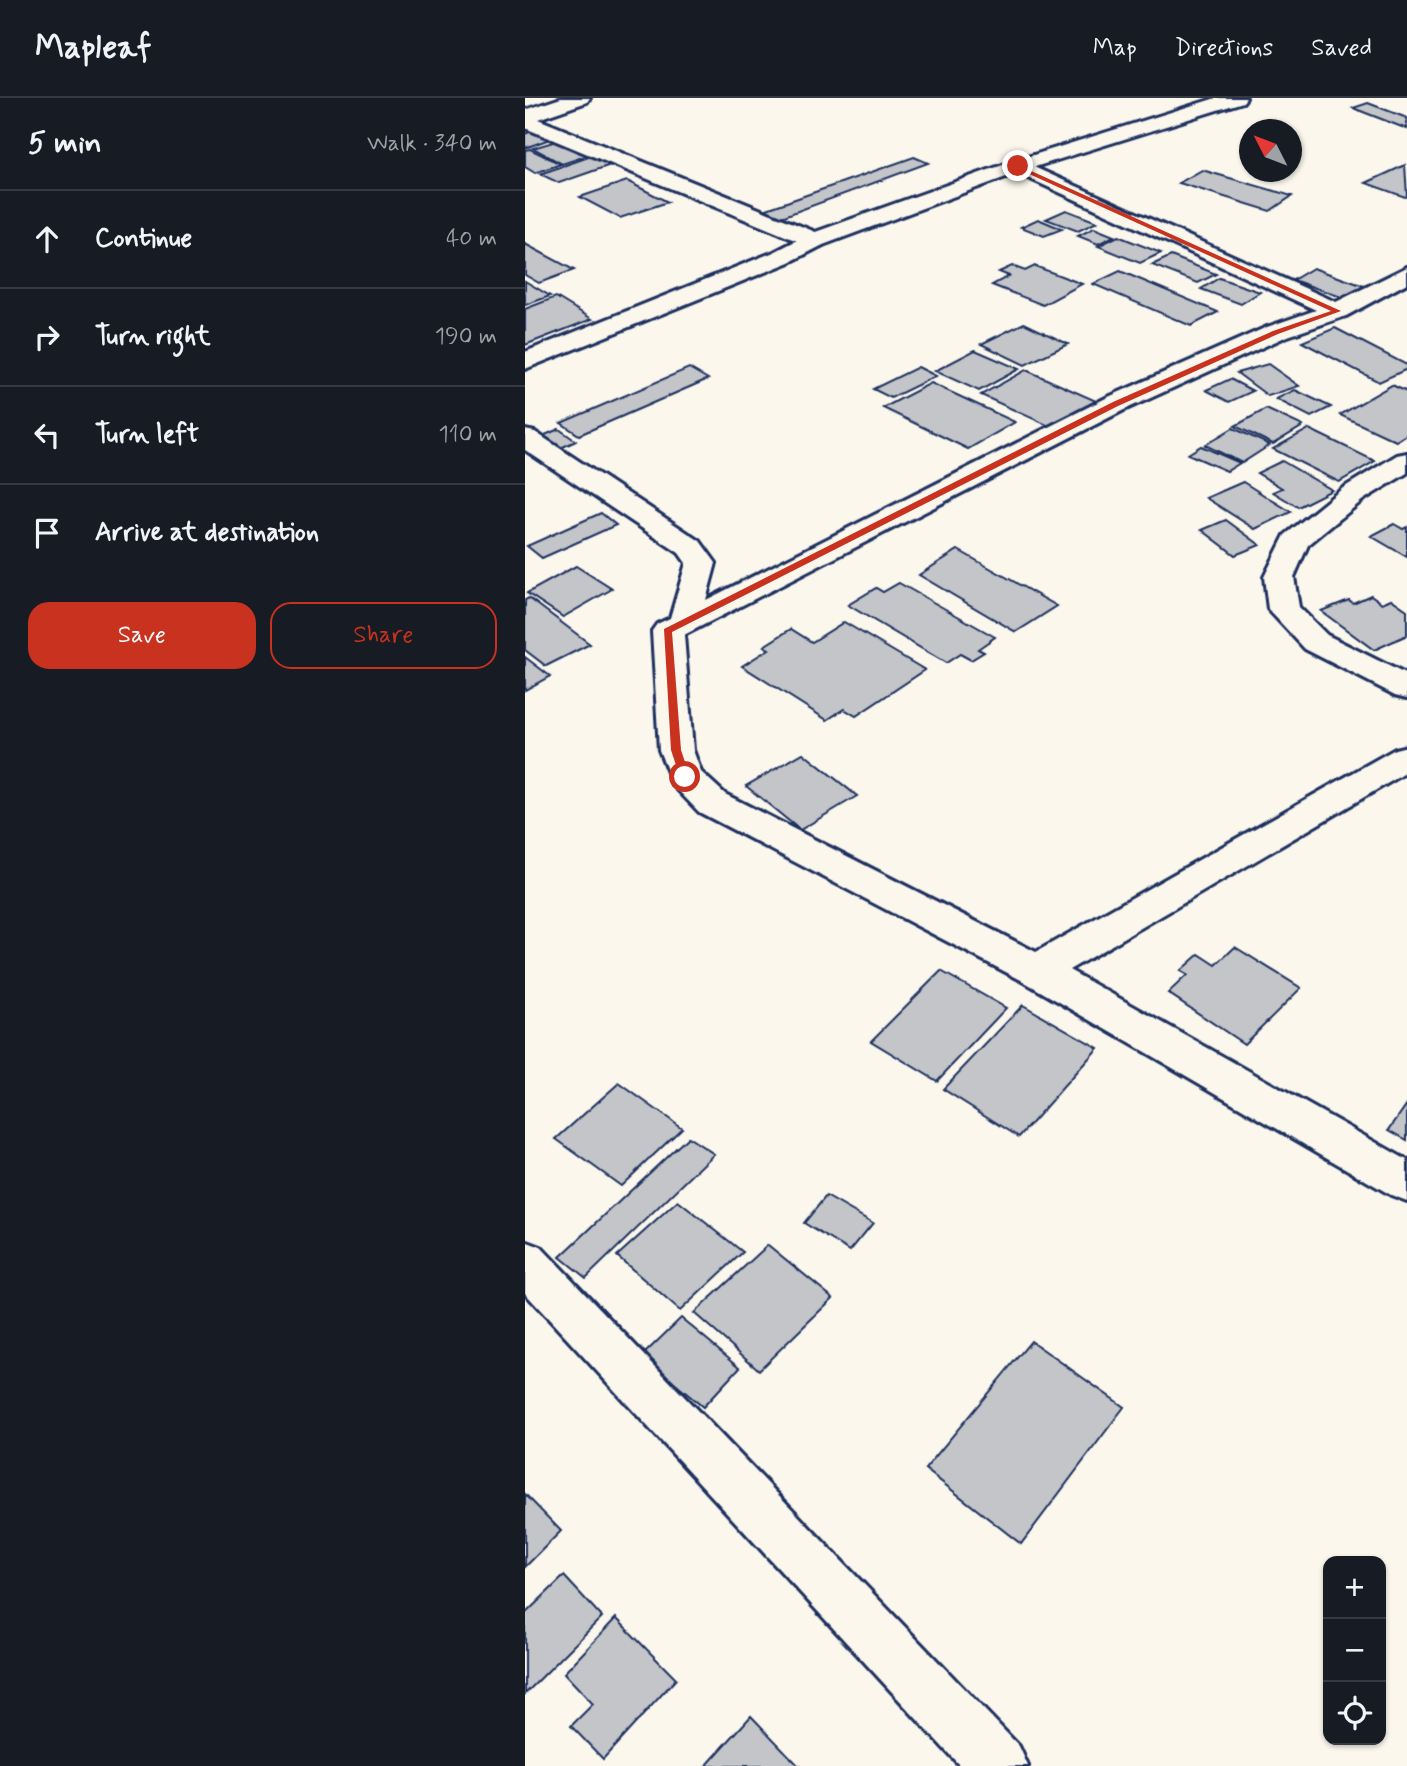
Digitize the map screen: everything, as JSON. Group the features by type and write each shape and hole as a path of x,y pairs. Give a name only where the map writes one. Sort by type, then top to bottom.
{"street":[{"path":"525,119 580,98"},
{"path":"525,360 782,257 814,240 1018,166 1236,98"},
{"path":"525,119 814,240"},
{"path":"1018,166 1338,311"},
{"path":"1407,274 1338,311 1276,332 1115,404 668,631 676,750 685,777 712,803 1037,970 1407,1182"},
{"path":"525,438 691,547 701,563 684,623"},
{"path":"1407,461 1353,495 1296,541 1279,578 1284,609 1316,642 1407,688"},
{"path":"1037,970 1407,757"},
{"path":"525,1261 999,1766"}],"building":[{"path":"1368,103 1407,118 1407,129 1353,108"},
{"path":"532,131 550,139 525,148 525,134"},
{"path":"563,139 592,154 562,164 533,148"},
{"path":"530,149 561,164 535,173 525,167 525,150"},
{"path":"600,153 619,162 559,183 540,174"},
{"path":"914,157 928,163 779,218 764,210"},
{"path":"1405,165 1405,197 1366,183"},
{"path":"1202,170 1292,196 1270,211 1179,183"},
{"path":"627,181 668,202 620,218 580,197"},
{"path":"1066,210 1097,222 1078,231 1046,219"},
{"path":"1038,219 1062,229 1044,236 1021,227"},
{"path":"1094,228 1114,236 1098,244 1078,236"},
{"path":"1118,236 1161,253 1140,263 1098,246"},
{"path":"525,244 574,270 539,283 525,275"},
{"path":"1171,256 1216,274 1198,283 1152,265"},
{"path":"1012,266 1025,271 1035,266 1082,284 1043,305 992,285 1009,276 999,272"},
{"path":"1313,268 1364,286 1344,298 1293,280"},
{"path":"1120,271 1218,312 1191,326 1093,284"},
{"path":"1219,278 1260,292 1241,304 1201,289"},
{"path":"525,281 550,296 525,305"},
{"path":"556,297 592,319 525,345 525,309"},
{"path":"1024,323 1068,344 1025,365 981,344"},
{"path":"1335,328 1407,365 1407,369 1379,382 1302,342"},
{"path":"975,350 1019,369 979,391 935,371"},
{"path":"1268,364 1299,386 1268,396 1237,373"},
{"path":"918,367 936,376 891,398 873,389"},
{"path":"689,368 708,379 579,435 561,423"},
{"path":"1026,370 1103,404 1058,430 981,395"},
{"path":"1230,379 1253,391 1229,402 1206,390"},
{"path":"931,383 1015,422 968,449 883,408"},
{"path":"1392,385 1407,392 1407,434 1396,441 1340,415"},
{"path":"1295,390 1331,407 1311,417 1276,399"},
{"path":"1266,409 1303,426 1273,444 1235,426"},
{"path":"1233,428 1270,445 1242,463 1205,445"},
{"path":"559,429 576,441 556,450 538,438"},
{"path":"1309,429 1375,461 1339,482 1273,449"},
{"path":"1201,446 1240,463 1227,471 1188,454"},
{"path":"1282,461 1332,490 1298,507 1273,492 1282,488 1257,473"},
{"path":"1243,482 1291,512 1255,529 1206,498"},
{"path":"601,513 616,525 542,558 527,546"},
{"path":"1226,520 1260,545 1235,555 1202,530"},
{"path":"1394,524 1403,529 1407,527 1407,557 1371,536"},
{"path":"958,550 1057,606 1016,632 919,575"},
{"path":"576,566 612,589 563,617 527,593"},
{"path":"899,583 995,637 978,649 984,652 971,660 960,654 946,663 848,605 876,588 883,592"},
{"path":"1371,595 1382,603 1391,599 1407,610 1407,635 1374,650 1321,611 1349,600 1353,603"},
{"path":"529,598 590,644 546,666 525,650 525,600"},
{"path":"844,622 925,670 856,716 844,709 827,720 742,666 769,649 764,646 791,629 812,642"},
{"path":"525,657 550,676 525,690"},
{"path":"803,753 857,796 800,830 746,786"},
{"path":"1235,947 1301,988 1244,1044 1168,993 1187,975 1180,971 1199,954 1216,965"},
{"path":"941,971 1006,1008 937,1081 871,1041"},
{"path":"1023,1005 1098,1048 1019,1137 943,1089"},
{"path":"619,1083 682,1128 621,1186 556,1139"},
{"path":"1407,1104 1407,1140 1389,1130"},
{"path":"688,1137 714,1154 586,1278 560,1257"},
{"path":"826,1196 873,1223 850,1251 804,1223"},
{"path":"678,1201 743,1252 680,1311 617,1256"},
{"path":"768,1245 833,1298 759,1370 694,1313"},
{"path":"681,1318 740,1367 703,1407 642,1356"},
{"path":"1031,1341 1124,1407 1021,1544 925,1469"},
{"path":"525,1494 561,1531 525,1567"},
{"path":"564,1576 602,1617 525,1694 525,1614"},
{"path":"616,1618 676,1679 603,1759 571,1726 593,1704 564,1673"},
{"path":"751,1716 799,1766 706,1766"}],"route":[{"path":"685,777 676,750 668,631 1115,404 1276,332 1338,311 1018,166"}]}
